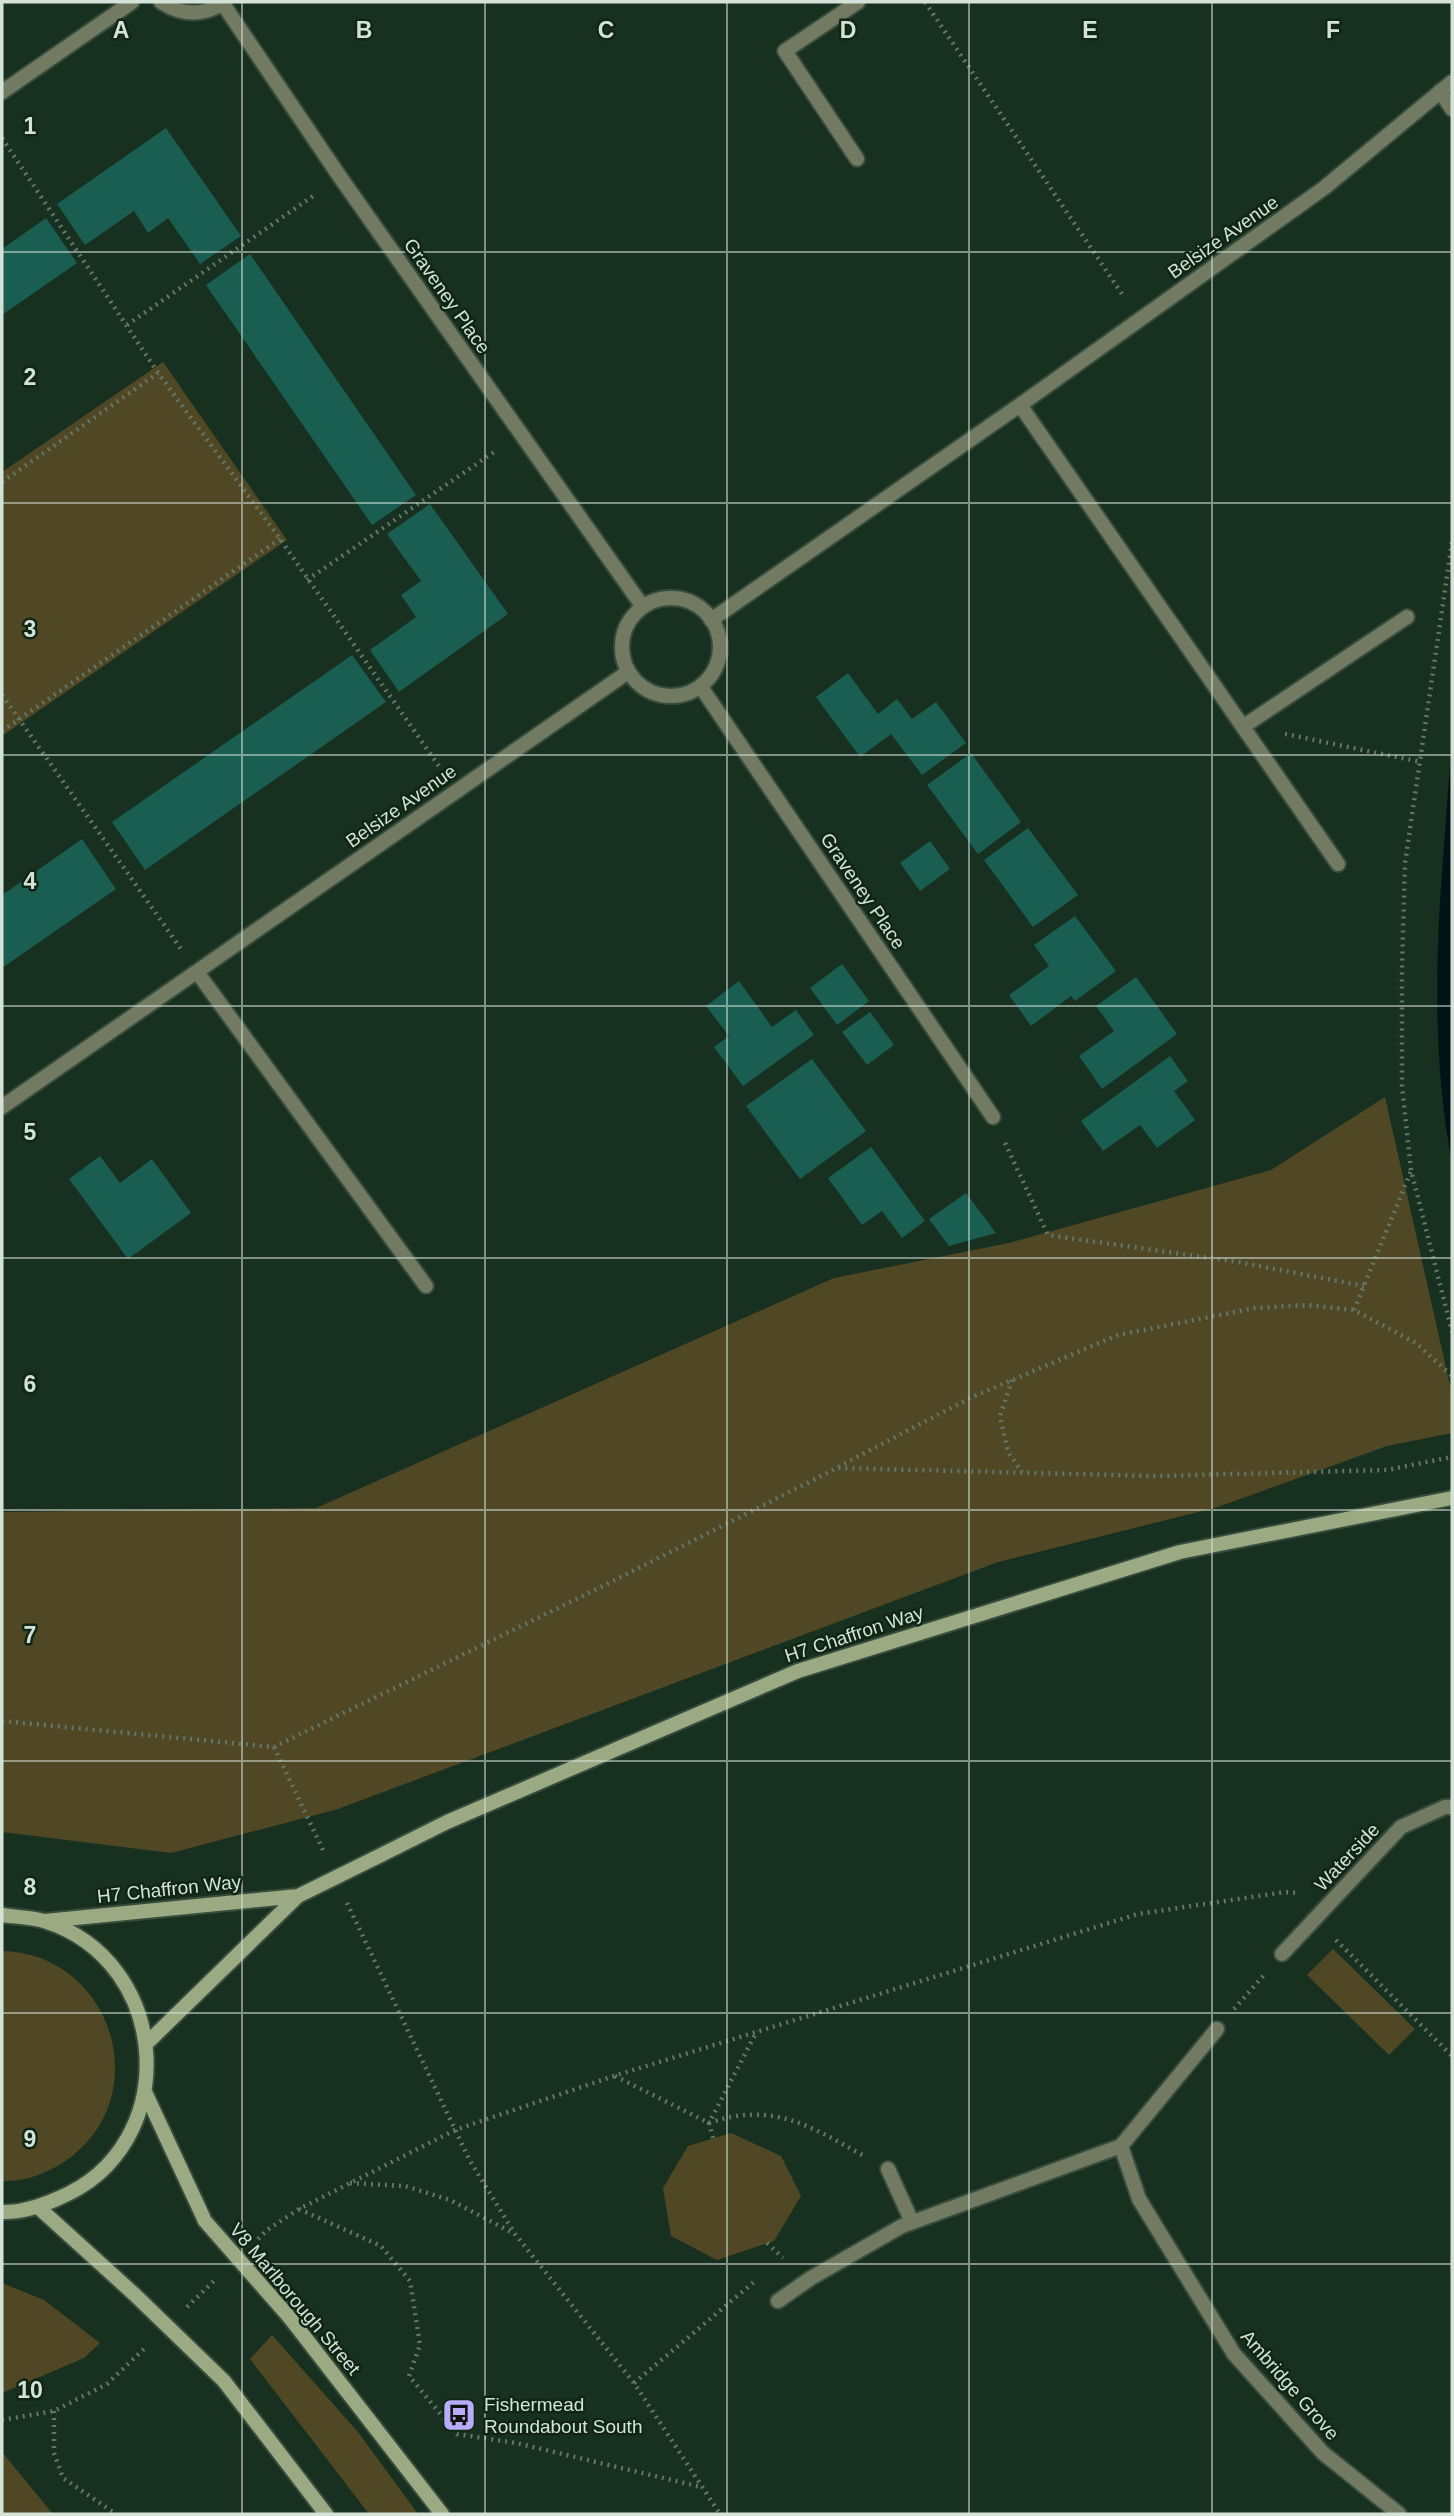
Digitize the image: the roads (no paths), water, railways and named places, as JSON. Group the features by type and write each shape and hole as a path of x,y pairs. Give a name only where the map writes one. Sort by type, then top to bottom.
{"street":[{"path":"2,92 132,2"},
{"path":"161,2 183,13 211,10 224,3"},
{"path":"857,159 785,51 858,2"},
{"name":"Graveney Place","path":"224,3 340,177 643,607"},
{"name":"Belsize Avenue","path":"711,620 1020,405 1324,188 1446,86 1452,109"},
{"path":"1020,405 1338,864"},
{"path":"672,598 701,608 711,620 718,632 718,662 701,687 686,694 669,697 653,693 639,684 628,672 621,644 632,617 643,607 657,600 672,598"},
{"path":"1244,726 1407,617"},
{"name":"Belsize Avenue","path":"2,1107 628,672"},
{"name":"Graveney Place","path":"701,687 993,1117"},
{"path":"197,972 426,1286"},
{"name":"H7 Chaffron Way","path":"147,2043 298,1896 447,1822 797,1671 1180,1552 1452,1498"},
{"name":"Waterside","path":"1282,1954 1401,1827 1445,1807 1452,1807"},
{"name":"H7 Chaffron Way","path":"44,1921 298,1896"},
{"path":"2,1915 44,1921 82,1939 113,1967 135,2003 147,2043 148,2068 145,2092 131,2131 108,2165 76,2191 38,2207 2,2212"},
{"path":"778,2301 811,2278 902,2225 1121,2146 1217,2029"},
{"name":"V8 Marlborough Street","path":"145,2092 205,2221 290,2318 442,2514"},
{"name":"Ambridge Grove","path":"1121,2146 1139,2199 1234,2354 1323,2453 1399,2514"},
{"path":"888,2169 912,2222"},
{"path":"38,2207 224,2381 326,2514"}],"place":[{"name":"Fishermead Roundabout South","path":"459,2415"}]}
